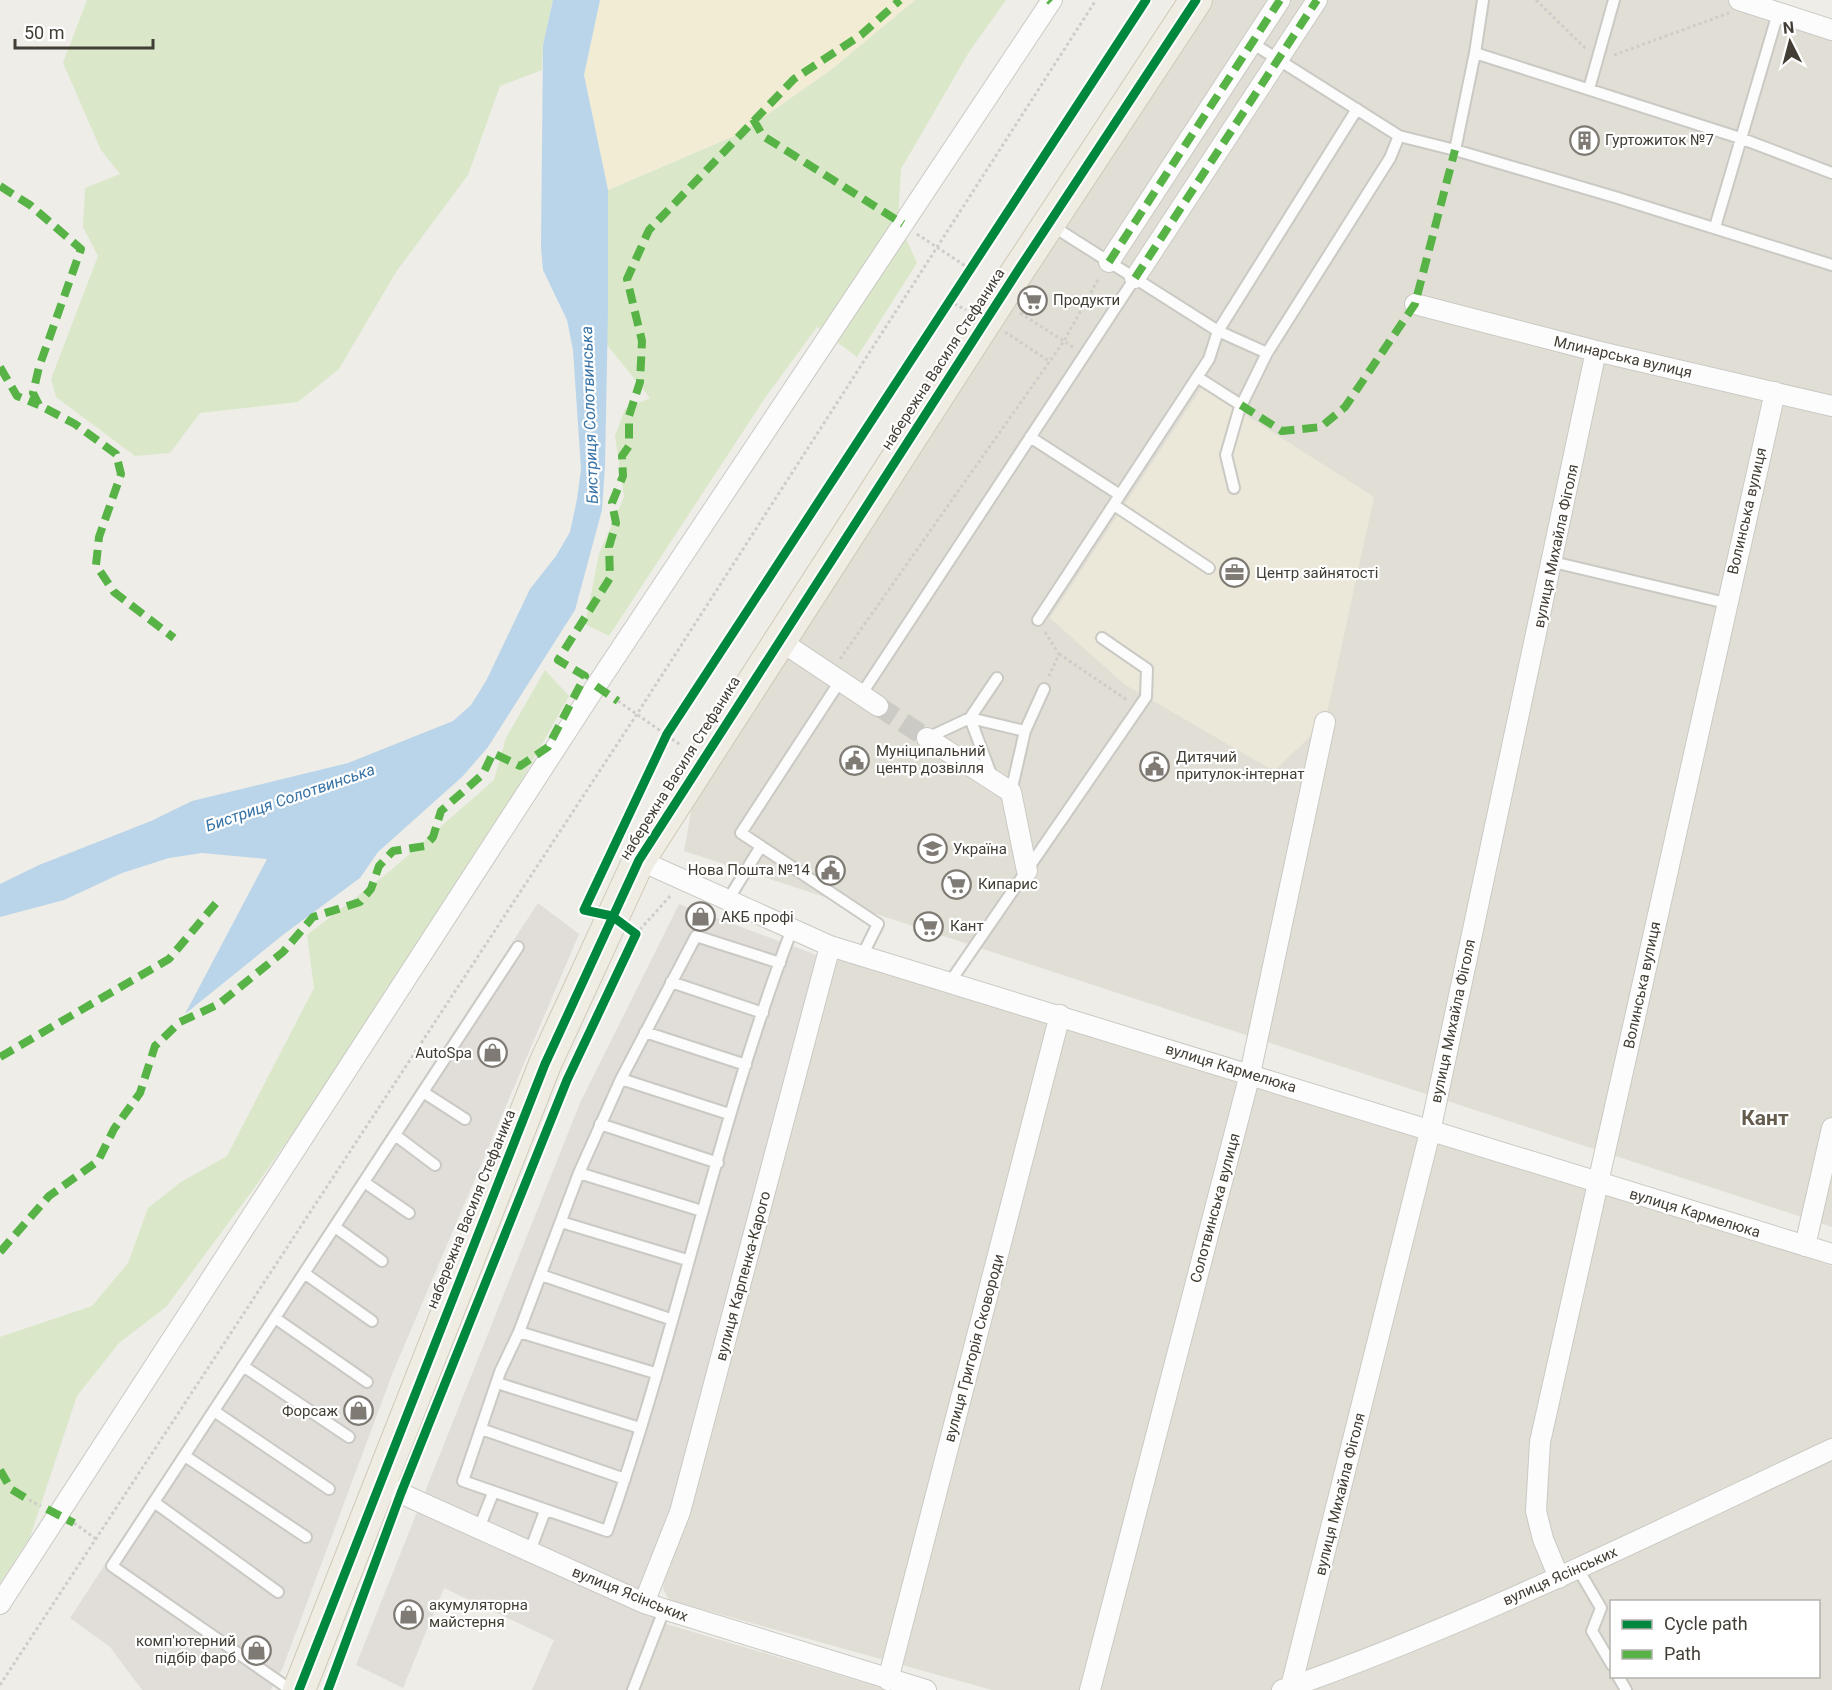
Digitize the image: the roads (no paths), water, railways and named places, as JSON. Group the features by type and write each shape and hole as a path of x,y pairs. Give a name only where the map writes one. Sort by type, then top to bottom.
{"main road":[{"name":"набережна Василя Стефаника","path":"299,1690 316,1651 378,1483 545,1064 639,860 1048,223 1196,0"}],"street":[{"path":"0,1604 596,686 1052,0"},
{"path":"1109,261 1280,0"},
{"path":"1135,278 1317,0"},
{"path":"1738,5 1778,13 1832,30"},
{"name":"Млинарська вулиця","path":"1415,304 1596,351 1832,406"},
{"name":"вулиця Михайла Фіголя","path":"1287,1688 1430,1132 1553,562 1596,351"},
{"name":"Волинська вулиця","path":"1559,1578 1543,1539 1536,1511 1540,1442 1775,392"},
{"path":"779,640 878,706"},
{"name":"Солотвинська вулиця","path":"1090,1690 1250,1074 1325,722"},
{"path":"927,738 1011,792 1027,871"},
{"name":"вулиця Кармелюка","path":"639,860 830,946 1832,1254"},
{"name":"вулиця Карпенка-Карого","path":"644,1603 680,1512 830,946"},
{"name":"вулиця Григорія Сковороди","path":"888,1680 1060,1015"},
{"path":"1805,1246 1832,1128"},
{"name":"вулиця Ясінських","path":"1287,1688 1359,1662 1559,1578 1832,1449"},
{"name":"вулиця Ясінських","path":"378,1483 644,1603 926,1690"}],"lane":[{"path":"1455,150 1475,53 1483,0"},
{"path":"1589,89 1614,0"},
{"path":"1715,227 1778,13"},
{"path":"1252,43 1399,136 1455,150 1715,227 1832,265"},
{"path":"1475,53 1740,138 1832,173"},
{"path":"1038,621 1209,359 1218,331 1357,109"},
{"path":"1234,488 1226,455 1241,405 1267,353 1390,158 1399,136"},
{"path":"1048,223 1218,331 1267,353"},
{"path":"861,695 1135,278"},
{"path":"1197,377 1241,405"},
{"path":"1030,437 1209,568"},
{"path":"1553,562 1726,603"},
{"path":"950,982 1146,697 1147,669 1102,638"},
{"path":"834,678 741,833 878,924 862,956"},
{"path":"927,738 970,718 997,678"},
{"path":"1011,792 1025,731 1044,689"},
{"path":"970,718 1025,731"},
{"path":"970,718 993,780"},
{"path":"728,900 761,846"},
{"path":"780,963 696,936 621,1079 579,1173 519,1332 497,1383 463,1481 607,1531 626,1479 687,1260 718,1163 729,1114 792,929"},
{"path":"291,1690 112,1566 518,947"},
{"path":"671,982 763,1013"},
{"path":"645,1032 746,1065"},
{"path":"621,1079 729,1114"},
{"path":"423,1092 465,1119"},
{"path":"600,1124 718,1163"},
{"path":"395,1135 435,1164"},
{"path":"579,1173 702,1211"},
{"path":"364,1182 409,1213"},
{"path":"561,1222 687,1260"},
{"path":"335,1227 382,1261"},
{"path":"304,1273 372,1320"},
{"path":"541,1275 670,1319"},
{"path":"275,1318 368,1382"},
{"path":"519,1332 655,1373"},
{"path":"243,1366 349,1437"},
{"path":"497,1383 640,1428"},
{"path":"214,1411 329,1489"},
{"path":"481,1429 626,1479"},
{"path":"184,1456 306,1537"},
{"path":"479,1528 493,1493"},
{"path":"154,1502 278,1592"},
{"path":"530,1551 545,1511"},
{"path":"1578,1569 1601,1608 1592,1631 1610,1663"},
{"path":"633,1690 663,1610"}],"water":[{"name":"Бистриця Солотвинська","path":"553,0 600,0 584,75 608,190 608,311 602,510 575,610 488,747 463,776 378,852 360,878 284,934 185,1014 267,859 202,853 169,858 122,873 64,900 0,917 0,884 39,865 151,821 192,801 348,763 453,721 471,705 486,681 530,589 556,556 570,532 581,469 573,350 567,320 543,270 541,247 543,45"}],"tunnel":[{"path":"878,706 927,738"}],"place":[{"name":"Гуртожиток №7","path":"1584,140"},
{"name":"Продукти","path":"1032,300"},
{"name":"Центр зайнятості","path":"1235,573"},
{"name":"Муніципальний центр дозвілля","path":"855,760"},
{"name":"Дитячий притулок-інтернат","path":"1155,766"},
{"name":"Україна","path":"932,849"},
{"name":"Нова Пошта №14","path":"831,870"},
{"name":"Кипарис","path":"957,884"},
{"name":"АКБ профі","path":"700,917"},
{"name":"Кант","path":"929,926"},
{"name":"AutoSpa","path":"493,1053"},
{"name":"Форсаж","path":"359,1411"},
{"name":"акумуляторна майстерня","path":"408,1614"},
{"name":"комп'ютерний підбір фарб","path":"257,1650"}],"district":[{"name":"Кант","path":"1765,1118"}]}
